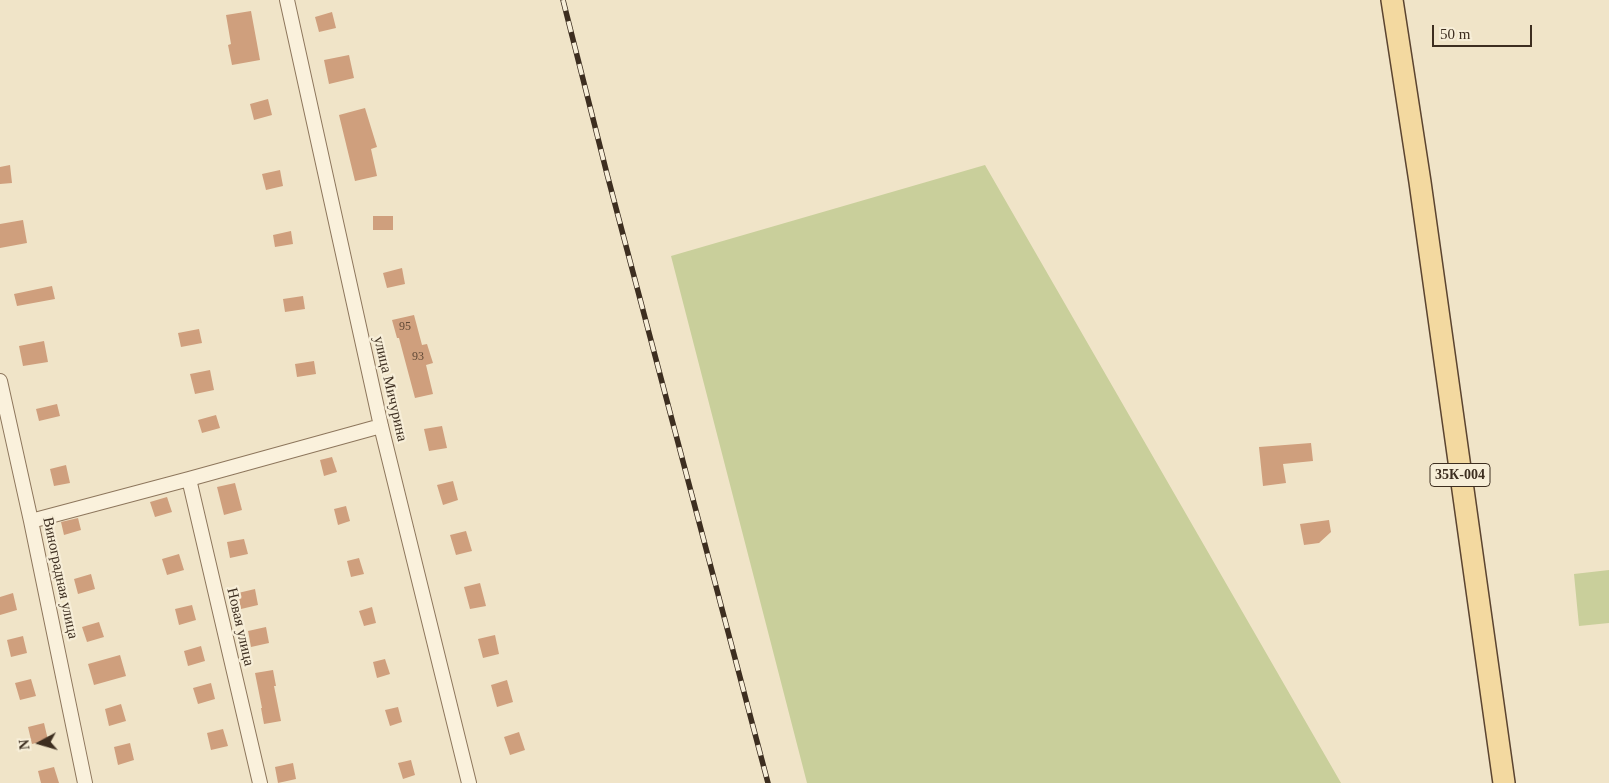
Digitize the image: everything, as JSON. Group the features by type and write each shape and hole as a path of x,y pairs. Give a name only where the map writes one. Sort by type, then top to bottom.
{"main road":[{"name":"35К-004","path":"1392,0 1504,783"}],"street":[{"name":"улица Мичурина","path":"287,0 381,426 469,783"},
{"name":"Виноградная улица","path":"0,381 85,783"},
{"path":"31,521 381,426"},
{"name":"Новая улица","path":"189,479 260,783"}],"green space":[{"path":"985,165 1341,783 807,783 671,256"},
{"path":"1609,570 1609,623 1579,626 1574,574"}],"building":[{"path":"251,11 260,60 232,65 228,45 231,44 226,15"},
{"path":"332,12 336,28 319,32 315,17"},
{"path":"349,55 354,78 329,84 324,60"},
{"path":"268,99 272,115 254,120 250,104"},
{"path":"365,108 377,147 371,149 377,176 355,181 339,115"},
{"path":"10,165 12,183 0,184 0,167"},
{"path":"280,170 283,186 266,190 262,174"},
{"path":"373,216 393,216 393,230 373,230"},
{"path":"23,220 27,243 0,248 0,224"},
{"path":"291,231 293,244 275,247 273,235"},
{"path":"402,268 405,284 387,288 383,273"},
{"path":"52,286 55,299 17,306 14,294"},
{"path":"303,296 305,309 285,312 283,299"},
{"path":"414,315 422,345 427,344 433,363 426,365 433,394 415,398 399,338 397,338 392,320"},
{"path":"199,329 202,343 181,347 178,333"},
{"path":"44,341 48,362 23,366 19,346"},
{"path":"314,361 316,374 297,377 295,364"},
{"path":"210,370 214,390 195,394 190,374"},
{"path":"57,404 60,416 39,421 36,409"},
{"path":"216,415 220,428 202,433 198,420"},
{"path":"442,426 447,448 429,451 424,429"},
{"path":"1311,443 1313,461 1283,464 1286,483 1263,486 1259,447"},
{"path":"332,457 337,472 324,476 320,460"},
{"path":"66,465 70,483 54,486 50,469"},
{"path":"453,481 458,500 443,505 437,485"},
{"path":"235,483 242,510 224,515 217,487"},
{"path":"167,497 172,512 155,517 150,502"},
{"path":"346,506 350,521 338,525 334,509"},
{"path":"78,518 81,530 64,535 61,522"},
{"path":"1329,520 1331,532 1319,543 1304,545 1300,524"},
{"path":"466,531 472,551 456,555 450,535"},
{"path":"244,539 248,554 230,558 227,542"},
{"path":"179,554 184,570 167,575 162,559"},
{"path":"359,558 364,574 351,577 347,561"},
{"path":"91,574 95,589 78,594 74,579"},
{"path":"480,583 486,606 470,609 464,587"},
{"path":"255,589 258,605 241,609 238,593"},
{"path":"13,593 17,610 0,615 0,597"},
{"path":"192,605 196,620 179,625 175,609"},
{"path":"372,607 376,623 364,626 359,611"},
{"path":"99,622 104,637 87,642 82,627"},
{"path":"266,627 269,643 251,647 248,631"},
{"path":"495,635 499,654 483,658 478,639"},
{"path":"23,636 27,653 11,657 7,640"},
{"path":"201,646 205,661 188,666 184,651"},
{"path":"120,655 126,676 94,685 88,664"},
{"path":"385,659 390,674 377,678 373,662"},
{"path":"273,670 281,721 264,724 255,673"},
{"path":"31,679 36,696 20,700 15,683"},
{"path":"507,680 513,702 497,707 491,685"},
{"path":"211,683 215,699 198,704 193,688"},
{"path":"121,704 126,721 109,726 105,709"},
{"path":"398,707 402,722 390,726 385,710"},
{"path":"44,723 48,740 32,744 28,727"},
{"path":"223,729 228,746 211,750 207,733"},
{"path":"519,732 525,750 510,755 504,737"},
{"path":"130,743 134,760 118,765 114,747"},
{"path":"411,760 415,775 403,779 398,763"},
{"path":"293,763 296,779 278,783 275,767"},
{"path":"54,767 59,783 41,783 38,771"}],"railway":[{"path":"563,0 607,174 768,783"}]}
